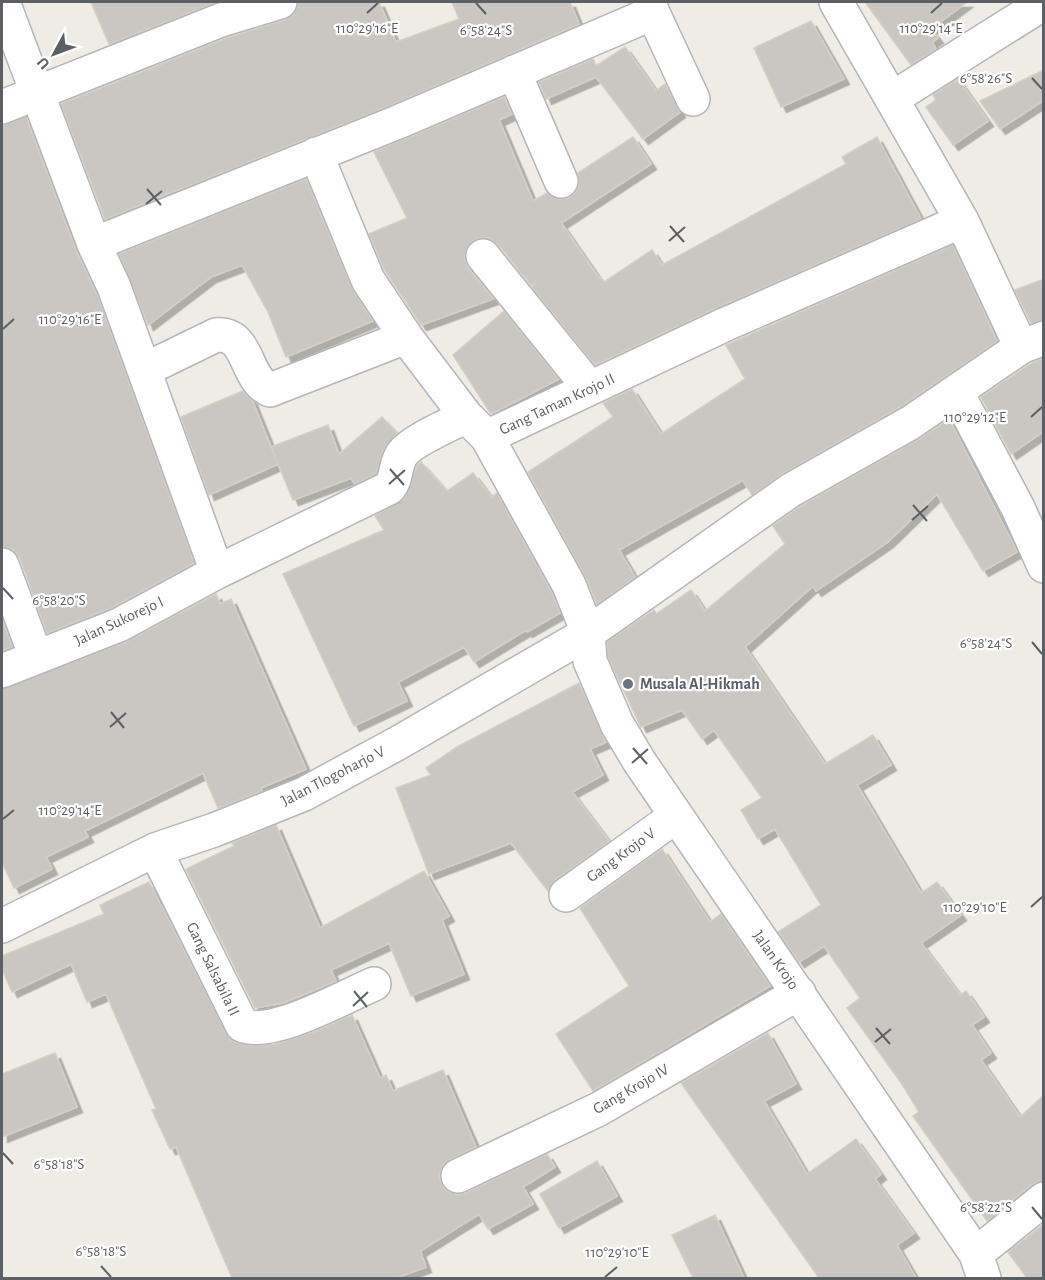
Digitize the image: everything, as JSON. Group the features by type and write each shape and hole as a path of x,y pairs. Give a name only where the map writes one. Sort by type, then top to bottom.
{"street":[{"path":"3,2 94,244 114,287 214,563"},
{"path":"2,107 221,20 280,2"},
{"path":"836,2 1032,342"},
{"path":"893,98 1044,3"},
{"path":"94,244 514,72 651,7 693,99"},
{"path":"514,72 561,181"},
{"path":"316,154 368,280 406,337 476,427"},
{"name":"Gang Taman Krojo II","path":"214,563 389,488 394,483 399,460 406,449 590,387 962,221"},
{"path":"483,256 590,387"},
{"path":"144,370 216,335 225,334 233,338 242,348 256,379 270,390 406,337"},
{"name":"Jalan Tlogoharjo V","path":"2,926 155,850 304,795 588,633 791,490 910,423 1032,342"},
{"path":"957,393 1018,508 1044,566"},
{"name":"Jalan Krojo","path":"476,427 569,585 588,633 591,661 617,724 676,816 799,993 980,1266"},
{"name":"Jalan Sukorejo I","path":"2,671 119,625 214,563"},
{"path":"2,565 36,657"},
{"name":"Gang Krojo V","path":"566,895 676,816"},
{"name":"Gang Salsabila II","path":"155,850 242,1024 260,1028 283,1023 374,984"},
{"name":"Gang Krojo IV","path":"458,1176 599,1109 799,993"},
{"path":"980,1266 1044,1199"}],"building":[{"path":"91,2 217,2 109,44"},
{"path":"298,2 379,2 396,42 459,19 452,2 570,2 579,24 391,105 105,219 61,104 227,38 285,20 294,14"},
{"path":"865,2 967,2 931,29 938,38 932,42 936,49 911,65"},
{"path":"811,21 844,79 781,107 754,48"},
{"path":"625,47 656,91 665,84 680,112 643,139 596,77 546,99 539,82 593,59 596,66"},
{"path":"1044,70 1044,100 1000,129 980,101"},
{"path":"958,79 988,121 953,145 926,107 936,100 933,95"},
{"path":"504,97 512,114 499,120 533,201 547,193 558,199 569,198 576,192 579,184 578,173 633,137 651,164 561,223 604,282 652,250 662,265 846,164 842,157 877,137 921,219 718,307 595,365 532,287 536,283 531,285 498,244 489,238 472,241 466,249 464,258 468,268 493,299 421,325 385,271 369,234 407,218 374,152"},
{"path":"26,117 76,251 97,294 194,563 111,608 47,633 20,558 13,550 2,547 2,125"},
{"path":"306,179 351,287 373,321 286,357 268,312 242,265 211,277 148,325 119,254"},
{"path":"953,245 997,341 900,407 782,474 752,495 743,480 619,550 635,577 597,604 585,576 528,472 613,417 603,403 632,389 661,434 745,379 726,345"},
{"path":"1044,279 1044,320 1031,323 1015,290"},
{"path":"504,311 559,379 491,414 453,355"},
{"path":"1044,358 1044,431 1011,454 981,397 1030,364"},
{"path":"243,391 252,400 278,464 209,495 181,417"},
{"path":"382,417 397,433 383,450 376,473 355,484 351,478 293,500 271,447 328,425 339,454"},
{"path":"949,419 1017,552 983,571 937,494 888,542 816,591 813,586 745,647 825,764 873,735 891,765 857,785 921,893 937,882 961,915 921,943 960,995 966,991 984,1017 972,1025 991,1053 981,1060 1020,1117 1044,1095 1044,1181 1032,1184 987,1221 913,1116 919,1112 902,1084 847,1008 860,998 824,946 799,962 778,932 821,905 775,829 758,839 741,810 762,798 714,730 702,739 682,710 641,727 608,657 607,642 654,610 656,614 691,590 705,611 785,544 773,526 801,506 919,439"},
{"path":"421,462 447,491 473,473 491,497 497,493 552,593 560,613 527,632 526,630 474,662 464,647 398,682 407,701 354,726 283,574 384,530 375,516 404,499 417,466"},
{"path":"216,594 220,604 231,599 306,769 261,788 262,791 218,808 203,773 85,831 88,837 46,857 52,869 14,888 2,862 2,689 126,642"},
{"path":"2,618 12,647 2,651"},
{"path":"579,683 606,742 590,749 603,775 572,792 609,841 555,880 548,891 511,843 429,874 396,788 431,775 426,768 457,747"},
{"path":"276,825 320,928 424,871 449,916 442,920 464,974 411,996 389,943 331,970 336,981 283,1003 255,1008 186,869 234,846 232,843"},
{"path":"662,849 710,922 721,914 770,986 593,1091 556,1034 629,986 580,908"},
{"path":"149,882 230,1040 251,1046 276,1044 314,1032 352,1015 380,1078 386,1075 393,1091 443,1070 476,1147 450,1159 442,1166 439,1175 447,1191 456,1195 466,1193 547,1154 555,1167 523,1187 533,1204 488,1229 479,1214 420,1251 426,1267 396,1278 232,1278 176,1147 170,1149 152,1110 156,1109 106,994 87,1002 71,964 12,992 2,969 2,956 104,914 100,905"},
{"path":"768,1033 796,1084 764,1101 807,1174 856,1139 881,1174 875,1179 914,1233 897,1245 916,1278 819,1278 681,1083"},
{"path":"55,1053 77,1107 2,1137 2,1074"},
{"path":"597,1161 617,1196 559,1228 540,1194"},
{"path":"715,1215 744,1278 693,1278 672,1235"},
{"path":"1044,1224 1044,1278 1027,1278 1008,1252"}],"place":[{"name":"Musala Al-Hikmah","path":"628,684"}]}
